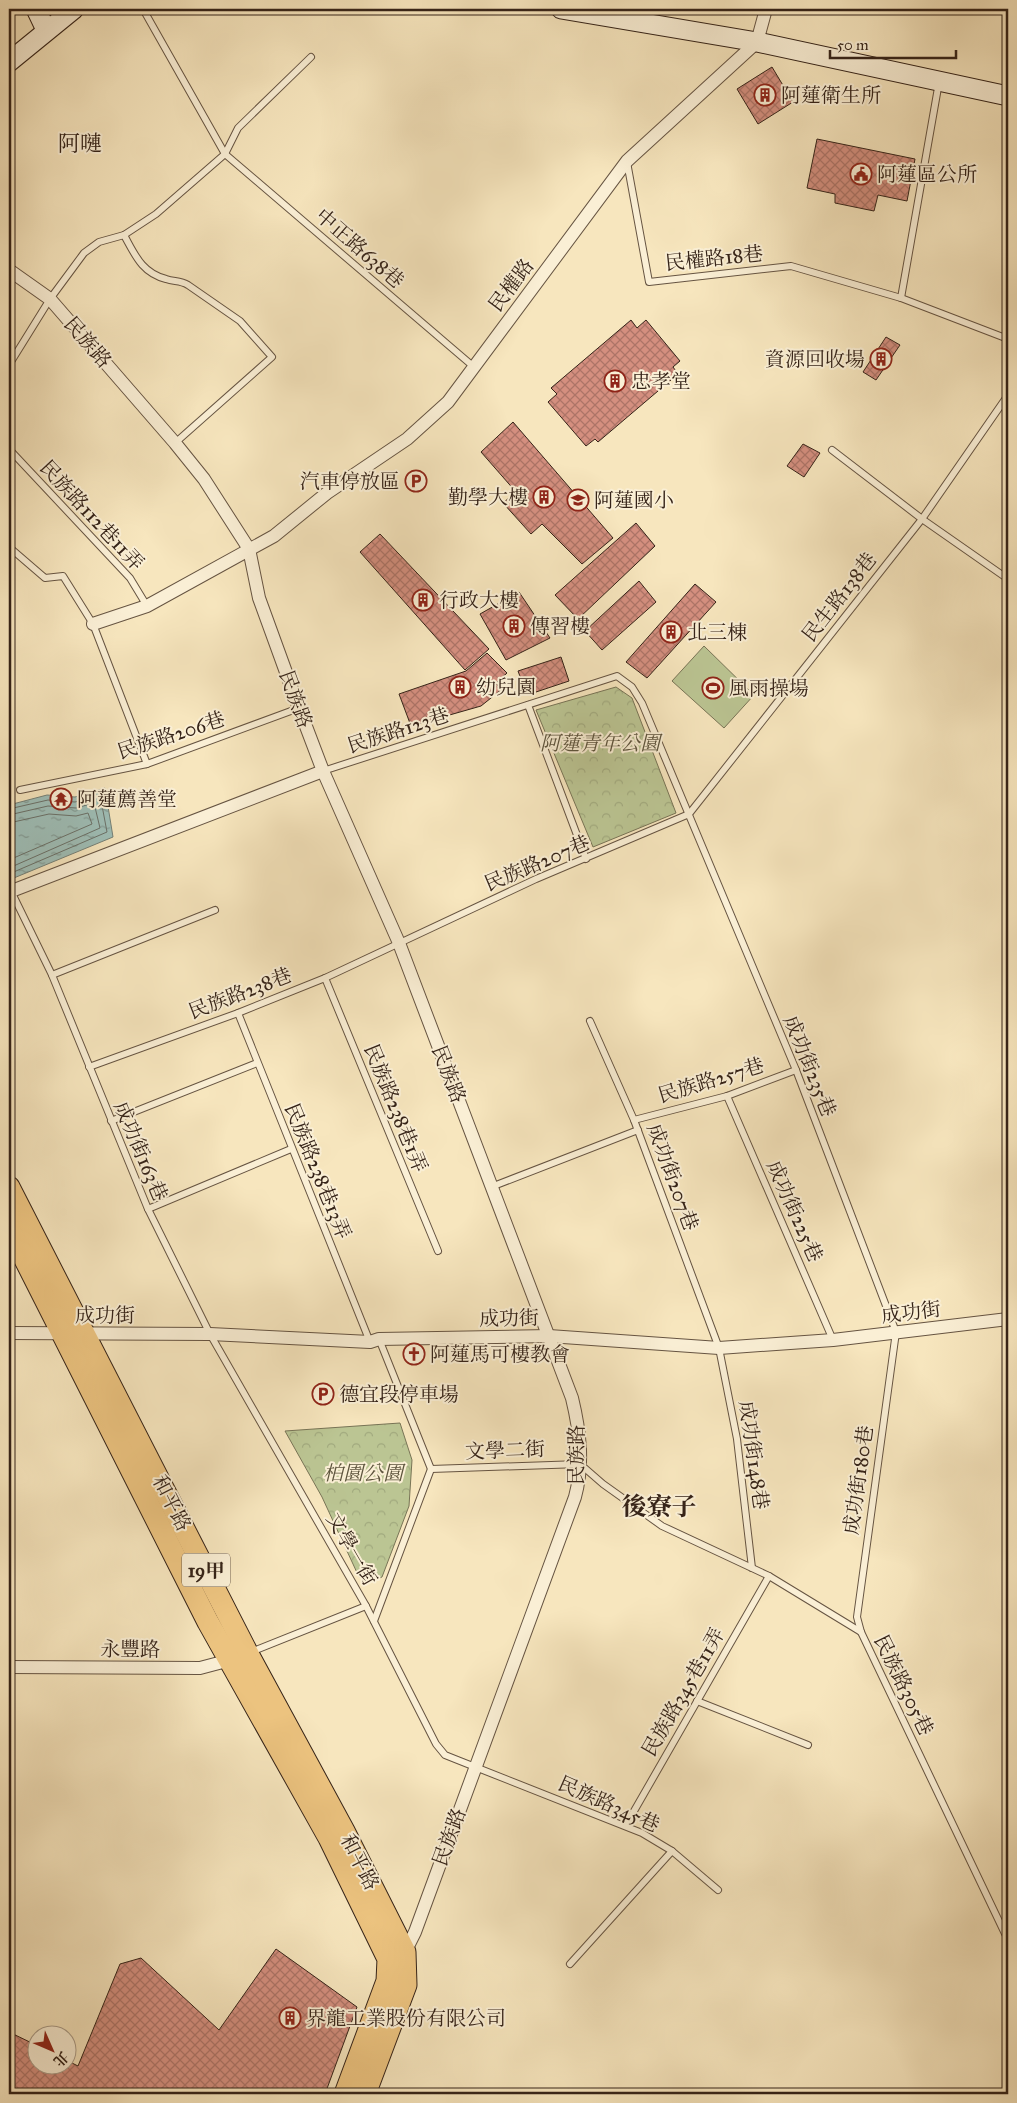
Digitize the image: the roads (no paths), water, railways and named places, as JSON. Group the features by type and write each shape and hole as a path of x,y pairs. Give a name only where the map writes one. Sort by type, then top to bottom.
{"main road":[{"name":"和平路","path":"9,1187 86,1334 248,1654 344,1831 396,1955"},
{"name":"和平路","path":"9,1228 228,1661 396,1955"},
{"name":"民族路","path":"346,2094 396,1955"},
{"name":"民族路","path":"365,2094 406,1985 396,1955"}],"street":[{"path":"36,9 46,30"},
{"path":"9,62 74,9"},
{"path":"560,9 757,42 1008,96"},
{"path":"757,42 766,9"},
{"name":"民權路","path":"93,624 147,606 274,536 327,493 428,422 448,402 627,161 757,42"},
{"name":"民族路","path":"9,270 50,299 175,443 204,479 249,549 259,598 299,708 323,771 400,943 572,1398 580,1432 580,1464 575,1497 415,1932 396,1955"},
{"path":"10,892 323,771"},
{"name":"成功街","path":"9,1333 210,1334 374,1340 549,1336 719,1348 833,1340 1008,1319"},
{"name":"永豐路","path":"9,1667 200,1668 248,1654"}],"lane":[{"name":"中正路638巷","path":"143,9 225,154 474,367"},
{"path":"9,365 50,299 84,253 99,242 124,235 156,214 225,154 238,128 311,57"},
{"path":"939,81 901,298 1008,339"},
{"name":"民權路18巷","path":"627,161 649,282 790,266 901,298"},
{"path":"124,235 142,268 154,276 169,280 180,280 188,285 240,321 272,357 175,443"},
{"name":"民生路138巷","path":"689,814 922,519 1008,395"},
{"name":"民族路112巷11弄","path":"9,449 130,578 147,606"},
{"path":"832,450 922,519 1008,579"},
{"path":"9,548 45,578 63,576 93,624 147,764"},
{"name":"民族路123巷","path":"323,771 617,676 632,687 642,703 689,814"},
{"path":"528,705 586,859"},
{"name":"民族路206巷","path":"20,790 147,764 299,708"},
{"name":"民族路207巷","path":"400,943 536,879 689,814"},
{"name":"成功街235巷","path":"689,814 796,1070 896,1332"},
{"name":"成功街163巷","path":"10,892 52,976 148,1209 210,1334"},
{"path":"52,976 214,910"},
{"name":"民族路238巷","path":"89,1067 238,1013 325,978 400,943"},
{"name":"民族路238巷1弄","path":"325,978 438,1251"},
{"name":"民族路238巷13弄","path":"238,1013 291,1149 374,1340"},
{"name":"成功街207巷","path":"590,1021 638,1130 719,1348"},
{"path":"111,1121 257,1063"},
{"name":"民族路257巷","path":"634,1120 726,1096 796,1070"},
{"name":"成功街225巷","path":"726,1096 833,1340"},
{"path":"492,1187 638,1130"},
{"path":"148,1209 291,1149"},
{"name":"成功街180巷","path":"861,1632 857,1617 859,1590 896,1332"},
{"name":"文學一街","path":"210,1334 366,1606 436,1744 445,1755 475,1766"},
{"path":"374,1340 430,1469 374,1621"},
{"name":"成功街148巷","path":"719,1348 737,1439 752,1568"},
{"name":"民族路305巷","path":"580,1464 603,1484 662,1526 769,1576 861,1632 1008,1940"},
{"name":"文學二街","path":"430,1469 580,1464"},
{"name":"民族路345巷11弄","path":"626,1825 769,1576"},
{"path":"248,1654 366,1606"},
{"path":"697,1701 808,1745"},
{"name":"民族路345巷","path":"475,1766 626,1825 672,1851 718,1890"},
{"path":"570,1964 672,1851"}],"water":[{"path":"105,788 113,837 9,880 9,805 47,795 75,797"}],"place":[{"name":"阿蓮衛生所","path":"765,95"},
{"name":"阿蓮區公所","path":"861,174"},
{"name":"資源回收場","path":"881,359"},
{"name":"忠孝堂","path":"615,381"},
{"name":"汽車停放區","path":"416,481"},
{"name":"勤學大樓","path":"544,497"},
{"name":"阿蓮國小","path":"578,500"},
{"name":"行政大樓","path":"423,600"},
{"name":"傳習樓","path":"514,626"},
{"name":"北三棟","path":"671,632"},
{"name":"幼兒園","path":"460,687"},
{"name":"風雨操場","path":"713,688"},
{"name":"阿蓮薦善堂","path":"61,799"},
{"name":"阿蓮馬可樓教會","path":"414,1354"},
{"name":"德宜段停車場","path":"323,1394"},
{"name":"界龍工業股份有限公司","path":"290,2018"}],"district":[{"name":"阿嗹","path":"80,143"},
{"name":"後寮子","path":"659,1506"}],"park label":[{"name":"阿蓮青年公園","path":"600,743"},
{"name":"柏園公園","path":"363,1473"}]}
